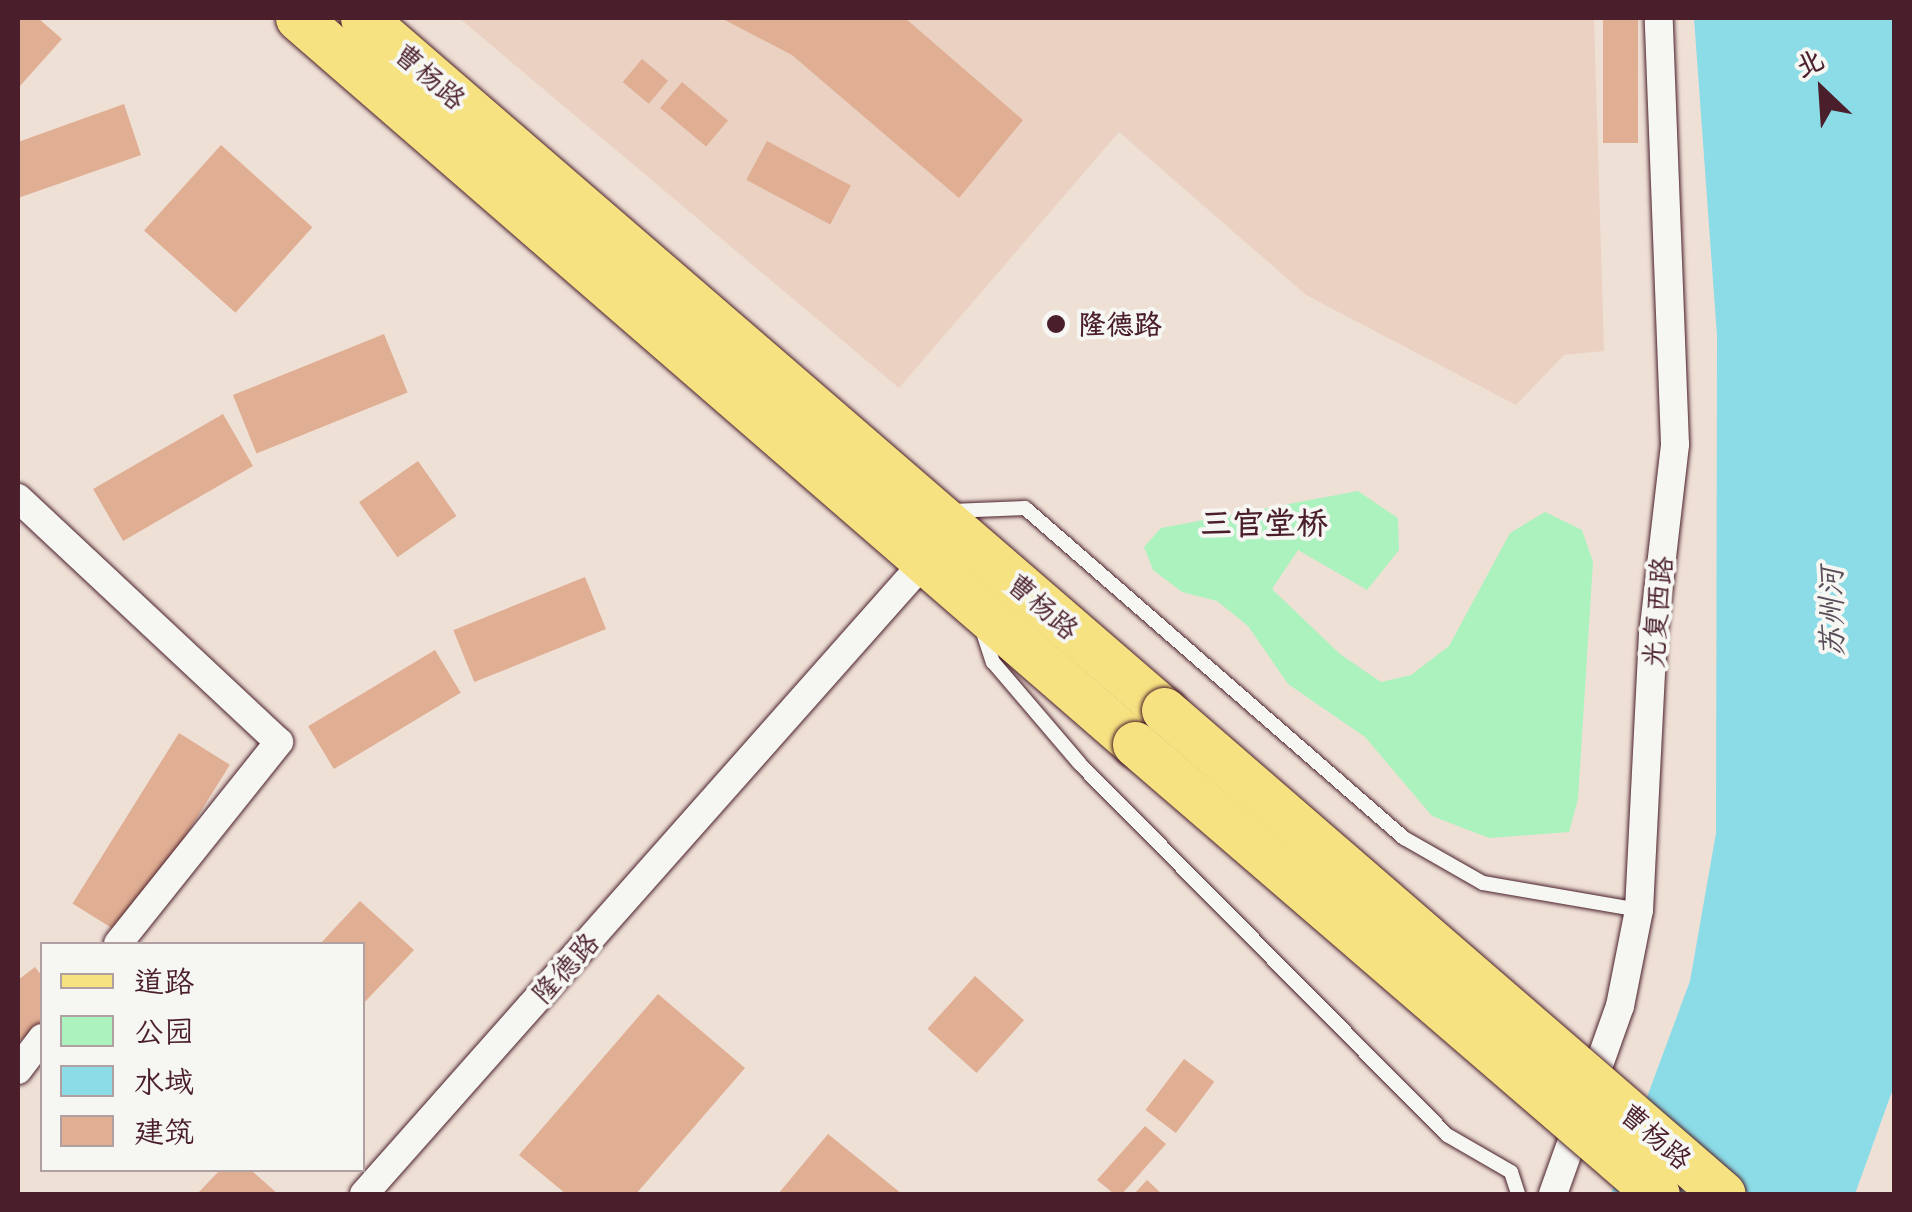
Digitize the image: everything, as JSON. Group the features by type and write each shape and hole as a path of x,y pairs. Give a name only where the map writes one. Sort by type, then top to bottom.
{"main road":[{"name":"曹杨路","path":"298,18 975,604 1150,727 1724,1194"},
{"name":"曹杨路","path":"363,18 1150,727 1657,1194"}],"street":[{"name":"光复西路","path":"1553,1194 1620,1006 1639,910 1653,635 1675,427 1659,18"},
{"path":"18,498 279,742 120,942"},
{"name":"隆德路","path":"364,1194 925,561"},
{"path":"18,1070 40,1041"}],"lane":[{"path":"946,511 1025,508 1404,838 1483,883 1639,910"},
{"path":"975,604 992,662 1080,764 1447,1135 1511,1172 1518,1194"}],"shaded area":[{"path":"459,18 1594,18 1604,351 1564,355 1516,405 1306,295 1119,132 899,388"}],"green space":[{"path":"1358,491 1398,518 1399,550 1367,590 1298,550 1272,589 1340,654 1381,682 1411,675 1449,646 1510,533 1545,512 1582,530 1593,562 1578,799 1569,832 1489,838 1432,816 1365,737 1288,684 1248,626 1217,601 1182,592 1153,570 1144,547 1161,528"}],"water":[{"name":"苏州河","path":"1694,18 1894,18 1894,1086 1855,1194 1611,1194 1690,981 1716,833 1717,336"}],"building":[{"path":"18,18 38,18 62,39 20,86"},
{"path":"721,18 905,18 1023,120 959,198 792,55"},
{"path":"1603,18 1638,18 1638,143 1603,143"},
{"path":"642,59 668,81 649,104 623,82"},
{"path":"682,82 728,121 706,147 660,108"},
{"path":"124,104 141,155 18,198 18,142"},
{"path":"767,141 851,186 830,224 746,180"},
{"path":"221,145 312,227 235,313 144,230"},
{"path":"384,334 408,392 256,453 233,395"},
{"path":"223,414 253,466 123,541 93,489"},
{"path":"418,461 456,516 397,557 359,502"},
{"path":"585,577 606,629 474,682 453,630"},
{"path":"435,650 461,693 334,769 308,726"},
{"path":"179,733 230,765 123,935 72,903"},
{"path":"360,901 414,950 365,1002 365,942 322,942"},
{"path":"35,967 40,973 40,1025 18,1042 18,980"},
{"path":"975,976 1024,1020 977,1073 927,1029"},
{"path":"658,994 745,1068 636,1194 566,1194 519,1155"},
{"path":"1184,1059 1214,1082 1176,1133 1145,1110"},
{"path":"1145,1126 1166,1144 1122,1194 1114,1194 1097,1180"},
{"path":"828,1134 902,1194 778,1194"},
{"path":"218,1172 253,1172 278,1194 197,1194"},
{"path":"1147,1180 1162,1194 1134,1194"}],"place":[{"name":"隆德路","path":"1056,324"}],"district":[{"name":"三官堂桥","path":"1264,523"}]}
